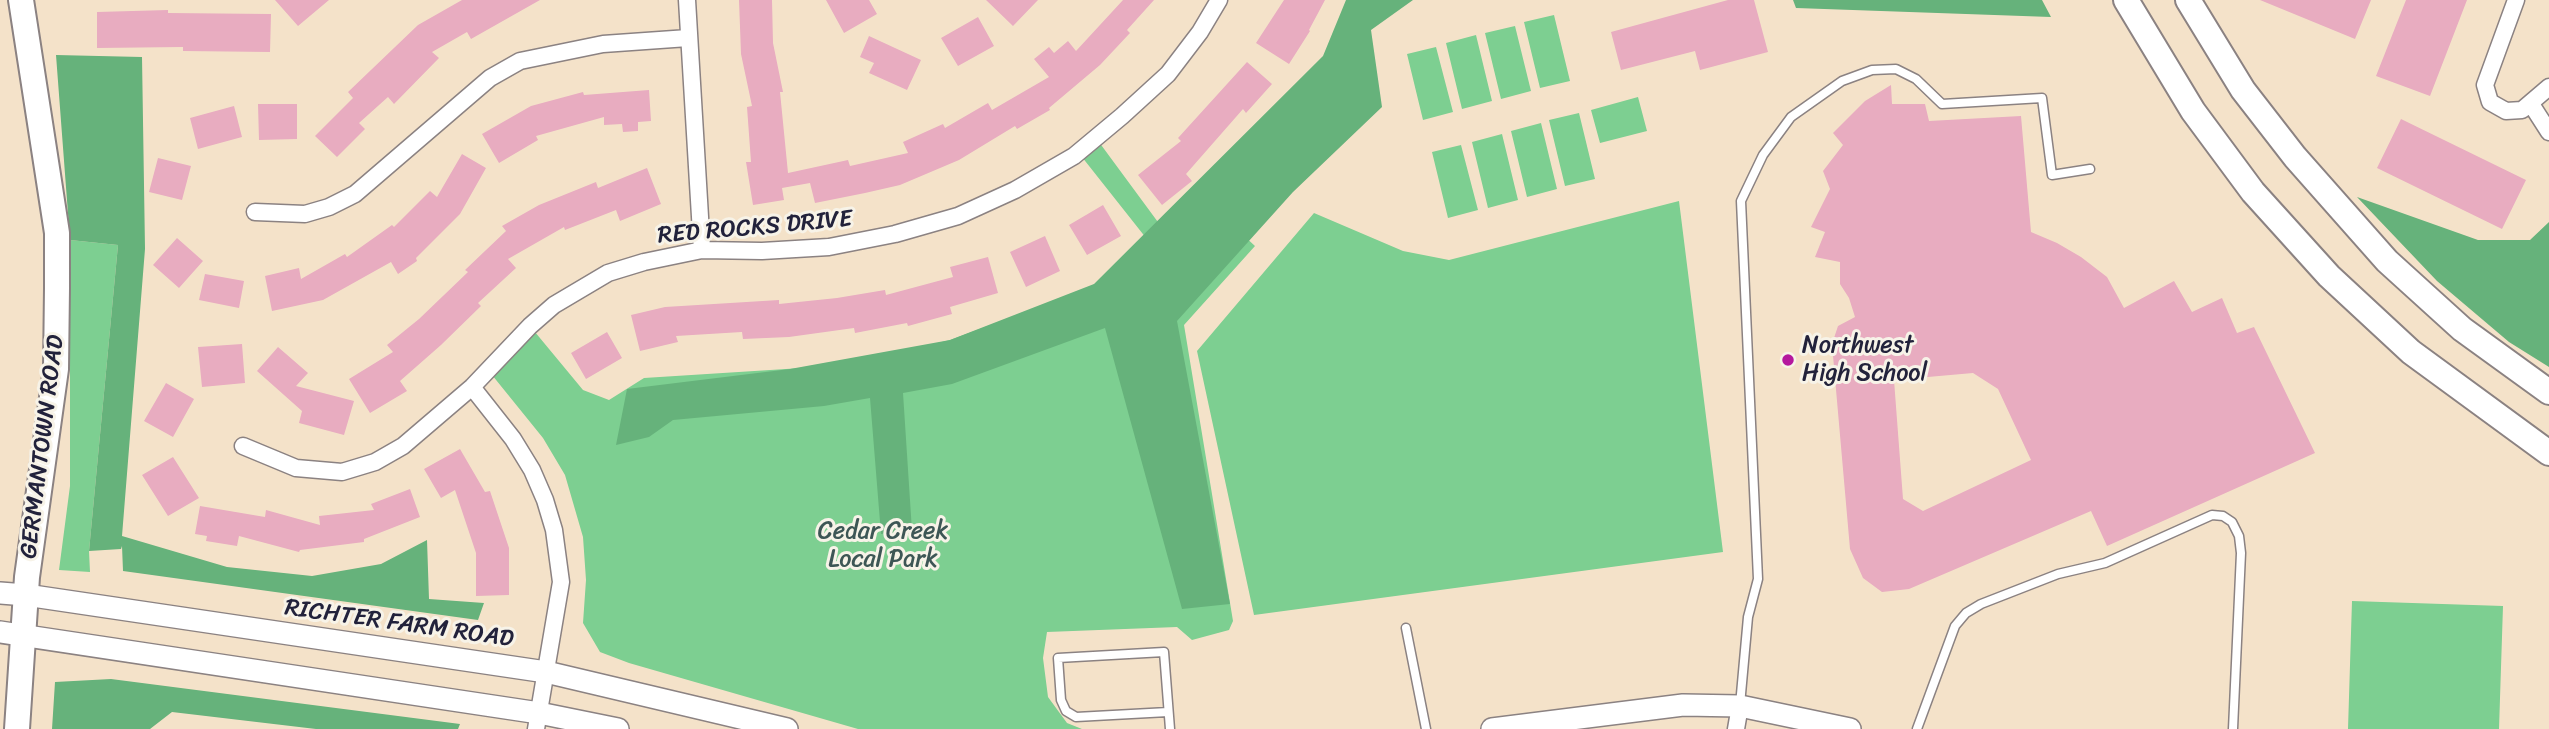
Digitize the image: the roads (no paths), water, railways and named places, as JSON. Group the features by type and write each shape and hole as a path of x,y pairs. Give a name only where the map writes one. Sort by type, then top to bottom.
{"main road":[{"name":"GERMANTOWN ROAD","path":"17,729 12,635 26,595 57,369 57,233 21,0"},
{"path":"2126,0 2193,111 2253,192 2329,276 2411,352 2549,453"},
{"path":"2188,0 2243,90 2295,157 2387,261 2462,329 2549,392"},
{"name":"RICHTER FARM ROAD","path":"0,593 546,672 787,729"},
{"path":"12,635 537,721 618,729"},
{"path":"1492,729 1683,705 1740,706 1850,729"}],"street":[{"path":"687,0 702,250"},
{"name":"RED ROCKS DRIVE","path":"243,446 296,468 342,472 375,462 403,446 472,387 530,326 554,305 608,273 645,261 702,250 762,251 830,247 895,234 958,216 1015,190 1078,152 1168,74 1200,32 1219,0"},
{"path":"2516,0 2485,85 2490,102 2506,111 2522,110 2549,87"},
{"path":"255,212 305,214 329,207 355,194 480,86 520,61 603,44 688,38"},
{"path":"2530,104 2549,132"},
{"path":"472,387 513,439 533,470 554,530 561,582 537,721"},
{"path":"1737,729 1740,706"}],"lane":[{"path":"1740,706 1748,617 1758,579 1741,201 1763,155 1791,117 1842,81 1872,70 1896,69 1916,79 1942,104 2042,98 2052,175 2090,169"},
{"path":"1917,729 1955,626 1966,612 2058,574 2105,563 2212,515 2223,516 2232,522 2239,536 2241,553 2233,729"},
{"path":"1406,628 1426,729"},
{"path":"1168,712 1076,717 1066,711 1060,700 1058,658 1164,652 1170,729"}],"place":[{"name":"Northwest High School","path":"1788,360"}],"park label":[{"name":"Cedar Creek Local Park","path":"883,546"}]}
